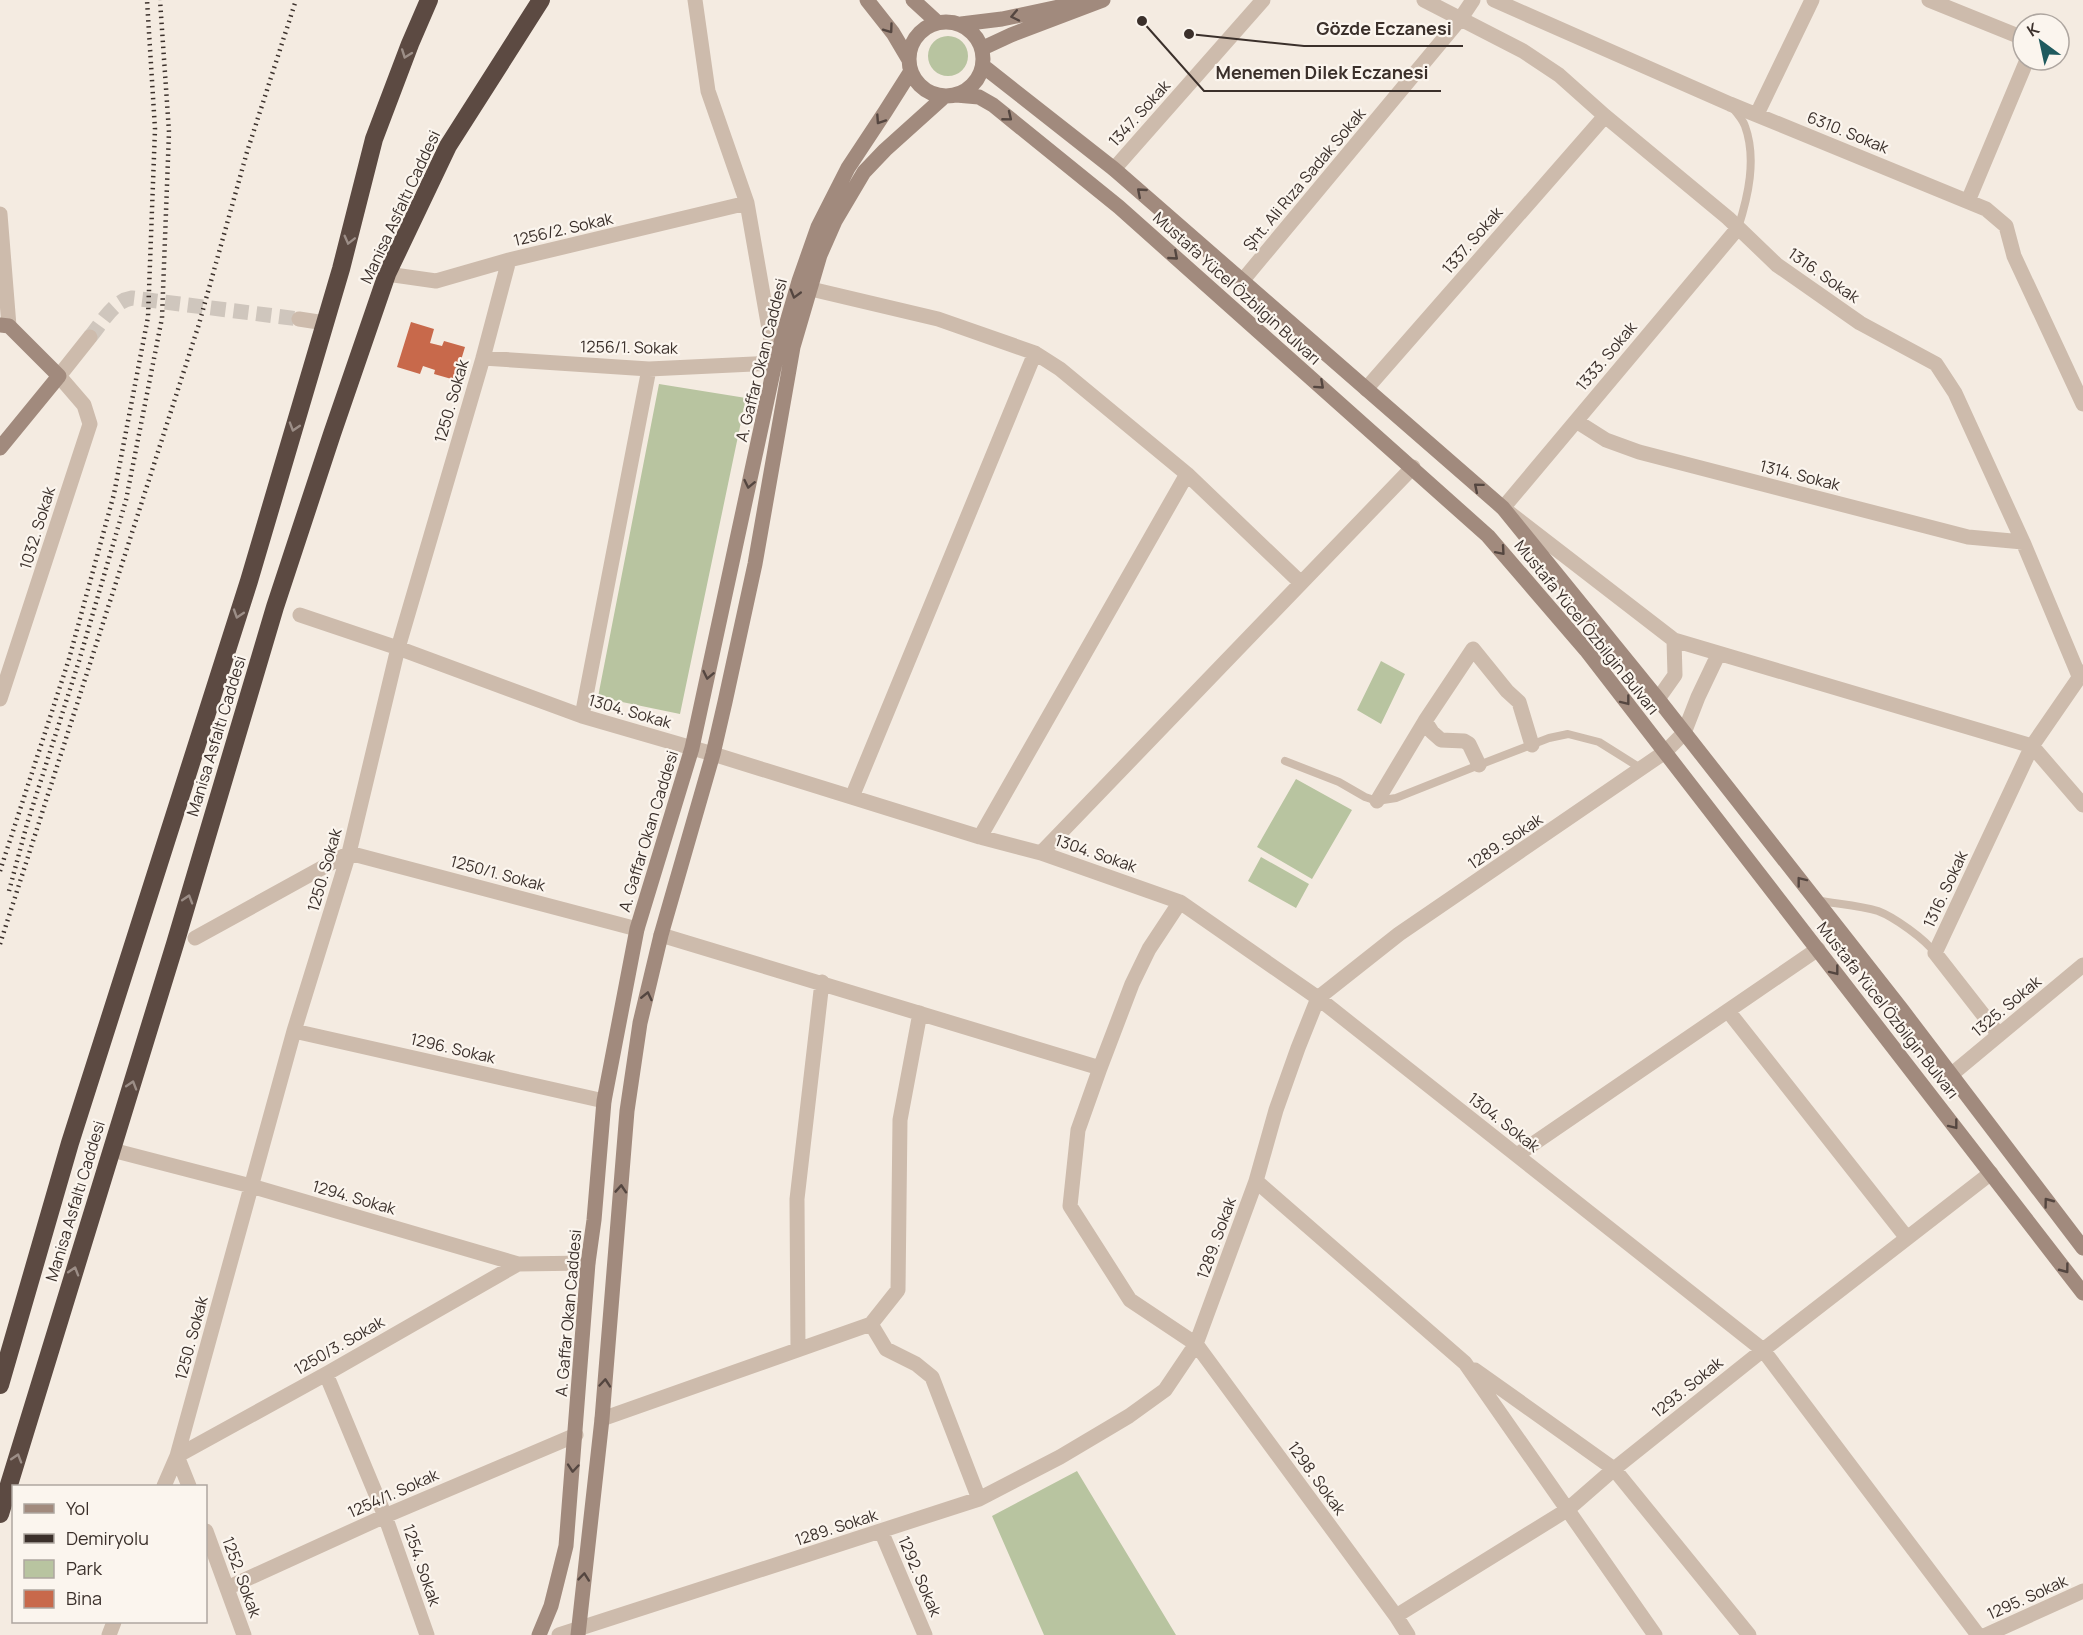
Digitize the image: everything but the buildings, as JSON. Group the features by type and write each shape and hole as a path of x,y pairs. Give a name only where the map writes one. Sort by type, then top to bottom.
{"highway":[{"name":"Manisa Asfaltı Caddesi","path":"0,1385 70,1143 249,581 341,269 374,139 429,0"},
{"name":"Manisa Asfaltı Caddesi","path":"13,1485 275,607 387,274 448,146 541,0"},
{"name":"Manisa Asfaltı Caddesi","path":"0,1514 10,1495"}],"street":[{"path":"695,0 708,91 747,203 775,363"},
{"path":"867,0 893,33 916,81 924,89 934,94 950,96 974,84 983,66 983,48 975,34 961,24 949,21 937,22 926,27 916,36 911,47 910,65"},
{"path":"913,0 937,22"},
{"path":"961,24 1092,0"},
{"path":"983,48 1103,0"},
{"name":"1347. Sokak","path":"1114,169 1263,0"},
{"name":"1316. Sokak","path":"1424,0 1523,51 1559,75 1778,265 1851,316 1936,364 1954,393 2081,674 2032,746 1935,953 1999,1035"},
{"path":"1461,18 1473,0"},
{"name":"6310. Sokak","path":"1494,0 1730,104 1986,209 2006,226 2014,256 2082,394"},
{"path":"1757,114 1812,0"},
{"path":"1929,0 2011,33"},
{"name":"Şht. Ali Rıza Sadak Sokak","path":"1243,280 1461,18"},
{"name":"A. Gaffar Okan Caddesi","path":"539,1635 551,1606 566,1546 588,1263 604,1101 637,929 693,748 775,363 799,281 818,227 848,168 910,65"},
{"name":"Mustafa Yücel Özbilgin Bulvarı","path":"983,66 1114,169 1503,508 1658,699 1816,900 1952,1074 2083,1248"},
{"path":"1968,201 2022,72"},
{"name":"A. Gaffar Okan Caddesi","path":"578,1632 602,1419 627,1111 640,1023 661,935 713,754 755,564 793,346 820,255 835,221 864,172 885,150 950,96"},
{"name":"Mustafa Yücel Özbilgin Bulvarı","path":"950,96 979,97 993,105 1110,199 1488,536 1586,650 2083,1293"},
{"name":"1337. Sokak","path":"1366,389 1605,116"},
{"name":"1256/2. Sokak","path":"387,274 436,281 509,260 747,203"},
{"path":"0,214 4,325 59,376"},
{"name":"1333. Sokak","path":"1503,508 1738,228"},
{"name":"1250. Sokak","path":"164,1485 177,1456 294,1031 350,853 398,648 483,358 509,260"},
{"path":"810,290 938,319 1035,353 1060,369 1186,474 1300,583"},
{"path":"300,320 325,323"},
{"path":"0,448 90,337"},
{"path":"852,797 1035,353"},
{"name":"1256/1. Sokak","path":"483,358 649,369 775,363"},
{"path":"582,716 649,369"},
{"name":"1032. Sokak","path":"0,699 90,424 84,405 59,376"},
{"name":"1314. Sokak","path":"1576,421 1606,440 1639,452 1968,537 2023,542"},
{"path":"1041,853 1413,467"},
{"path":"980,837 1186,474"},
{"path":"1503,508 1674,640 1718,655 2032,746 2083,805"},
{"name":"1304. Sokak","path":"300,615 398,648 582,716 980,837 1041,853 1180,902 1318,998 1763,1350 1978,1635"},
{"path":"1658,699 1676,675 1674,640"},
{"path":"1377,801 1425,721 1473,649 1519,702 1532,745"},
{"name":"1289. Sokak","path":"559,1635 578,1632 979,1499 1060,1457 1129,1416 1165,1390 1196,1344 1256,1181 1276,1110 1318,998 1399,934 1642,770 1665,752 1684,733 1718,655"},
{"path":"1425,721 1441,740 1464,741 1469,744 1479,765"},
{"path":"195,938 350,853"},
{"name":"1250/1. Sokak","path":"350,853 637,929"},
{"name":"1298. Sokak","path":"1180,902 1149,949 1132,984 1100,1068 1078,1130 1070,1206 1130,1300 1196,1344 1396,1616 1407,1635"},
{"path":"661,935 1100,1068"},
{"path":"1517,1155 1818,949"},
{"name":"1325. Sokak","path":"1952,1074 2083,965"},
{"path":"798,1349 797,1199 822,982"},
{"path":"1728,1011 1907,1238"},
{"path":"602,1419 872,1324 898,1290 900,1120 920,1013"},
{"name":"1296. Sokak","path":"294,1031 604,1101"},
{"name":"1294. Sokak","path":"112,1150 251,1186 518,1264 588,1263"},
{"name":"1293. Sokak","path":"1396,1616 1567,1510 1614,1469 1763,1350 1991,1173"},
{"path":"1256,1181 1465,1363 1614,1469 1749,1635"},
{"name":"1250/3. Sokak","path":"177,1456 518,1264"},
{"path":"872,1324 886,1349 916,1364 932,1377 979,1499"},
{"path":"1465,1363 1655,1635"},
{"name":"1254. Sokak","path":"326,1374 385,1516 427,1635"},
{"name":"1254/1. Sokak","path":"227,1588 385,1516 576,1435"},
{"path":"177,1456 189,1485"},
{"name":"1292. Sokak","path":"881,1532 926,1635"},
{"name":"1252. Sokak","path":"207,1534 244,1635"},
{"name":"1295. Sokak","path":"1986,1635 2083,1591"}],"lane":[{"path":"1730,104 1745,125 1749,142 1748,189 1738,228"},
{"path":"1285,760 1339,782 1377,801 1396,798 1532,745 1568,734 1599,742 1642,770"},
{"path":"1816,900 1879,912 1914,933 1929,944 1935,953"}],"green space":[{"path":"948,36 962,42 968,56 962,70 948,76 934,70 928,56 934,42"},
{"path":"659,384 746,398 680,714 598,697"},
{"path":"1381,661 1405,674 1381,724 1357,710"},
{"path":"1296,779 1352,810 1312,879 1257,847"},
{"path":"1261,857 1309,884 1296,908 1248,881"},
{"path":"1077,1471 1176,1635 1044,1635 992,1516"}],"tunnel":[{"path":"90,337 119,303 132,298 299,319"}],"railway":[{"path":"0,871 69,659 114,494 148,317 155,129 147,0"},
{"path":"9,891 27,824 79,661 126,500 162,318 169,132 160,0"},
{"path":"0,944 199,324 247,152 296,0"}],"place":[{"name":"Menemen Dilek Eczanesi","path":"1142,21"},
{"name":"Gözde Eczanesi","path":"1189,34"}]}
